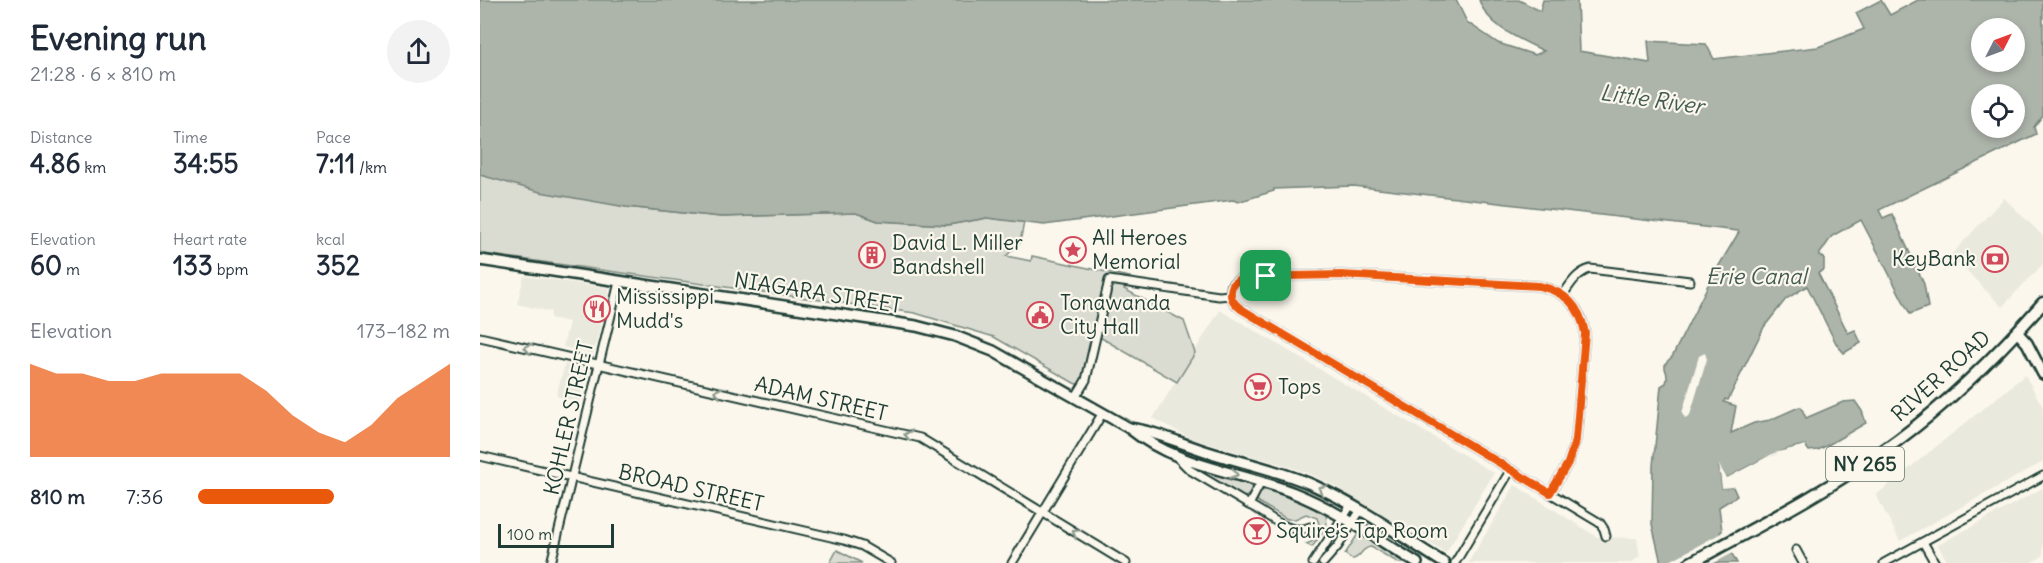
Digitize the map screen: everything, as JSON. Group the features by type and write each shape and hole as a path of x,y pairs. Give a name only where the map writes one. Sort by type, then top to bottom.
{"main road":[{"name":"NIAGARA STREET","path":"480,260 916,326 955,336 998,353 1178,458 1300,495 1326,507 1417,563"},
{"name":"RIVER ROAD","path":"1690,563 1828,487 1899,440 1970,379 2043,303"},
{"path":"2017,332 2027,343 2043,374"},
{"name":"NIAGARA STREET","path":"1129,428 1144,430 1181,444 1292,476 1351,505 1444,563"}],"street":[{"path":"1563,295 1582,272 1598,268 1690,281"},
{"path":"1550,493 1568,463 1576,439 1585,342 1584,328 1578,311 1563,295 1539,286 1341,275 1242,277 1233,284 1230,295 1234,304 1241,309 1600,523 1606,536"},
{"path":"1076,398 1086,380 1109,280 1219,296 1230,295"},
{"name":"KOHLER STREET","path":"551,563 619,282"},
{"name":"ADAM STREET","path":"480,337 920,438 1126,563"},
{"path":"1012,563 1102,414"},
{"name":"BROAD STREET","path":"480,456 844,540 862,546 891,563"},
{"name":"NIAGARA STREET","path":"1178,458 1190,470 1291,530 1301,531 1310,527"},
{"path":"1455,563 1510,471"},
{"path":"1884,563 2043,476"},
{"path":"1249,505 1261,482"},
{"path":"1312,563 1351,505"},
{"path":"1323,563 1338,546 1360,511"},
{"path":"1923,542 1935,563"},
{"path":"1796,550 1803,563"}],"shaded area":[{"path":"480,175 626,207 721,217 856,213 878,221 948,225 987,218 1024,222 1020,243 1006,256 1031,261 1032,256 1130,277 1124,289 1184,321 1195,353 1177,382 1098,336 1088,388 1074,383 994,337 915,313 485,254 480,252"},
{"path":"2004,198 2043,236 2043,264 2002,307 1951,255"},
{"path":"524,276 610,288 593,354 563,347 569,322 550,318 551,312 517,304"},
{"path":"1220,310 1494,473 1446,553 1310,474 1192,439 1153,418"},
{"path":"565,364 587,371 579,402 556,396"},
{"path":"2025,375 2043,407 2043,462 1900,541 1876,495"},
{"path":"1168,445 1274,476 1273,479 1264,478 1199,460 1167,447"},
{"path":"1196,469 1252,484 1250,494 1245,497 1241,496"},
{"path":"1515,485 1597,537 1637,538 1640,556 1631,563 1468,563"},
{"path":"2043,488 2043,556 2030,563 1948,563 1938,545"},
{"path":"1267,489 1326,514 1327,527 1312,547 1306,544 1316,540 1321,530 1317,518 1306,514 1295,519 1287,519 1258,502 1259,492"},
{"path":"1358,534 1407,563 1399,563 1371,547 1352,559 1345,554"},
{"path":"837,550 862,563 830,563"}],"water":[{"path":"480,0 1456,0 1467,22 1498,43 1535,55 1544,51 1497,25 1483,9 1479,0 1519,0 1540,11 1543,0 1577,0 1579,51 1650,63 1648,41 1706,44 1714,59 1818,47 1864,29 1856,13 1881,0 1890,15 1918,0 2043,0 2043,115 2034,127 2036,134 1879,210 1883,218 1892,214 1924,284 1928,307 1910,314 1861,220 1832,236 1819,255 1824,258 1824,270 1818,273 1848,333 1855,330 1861,343 1844,353 1837,345 1807,286 1786,299 1764,327 1728,400 1725,399 1724,402 1736,406 1731,433 1799,407 1806,418 1843,402 1855,401 1866,423 1818,450 1809,451 1805,445 1785,450 1727,478 1719,467 1722,488 1733,487 1737,496 1719,507 1722,531 1720,532 1737,563 1661,563 1652,524 1653,466 1661,386 1666,383 1667,378 1665,364 1672,357 1738,231 1353,186 1274,189 1274,191 1238,202 1233,200 1044,225 987,218 948,225 878,221 856,213 721,217 626,207 540,192 480,175"}],"pier":[{"path":"1705,353 1707,359 1690,415 1685,418 1682,413 1699,356"},
{"path":"1806,445 1806,447 1774,455 1728,481 1723,478 1724,485 1733,484 1733,487 1722,488 1719,465 1727,478 1774,453"},
{"path":"1725,531 1735,552 1714,563 1666,563"}],"place":[{"name":"All Heroes Memorial","path":"1073,250"},
{"name":"David L. Miller Bandshell","path":"872,255"},
{"name":"KeyBank","path":"1995,259"},
{"name":"Mississippi Mudd's","path":"597,309"},
{"name":"Tonawanda City Hall","path":"1040,315"},
{"name":"Tops","path":"1258,387"},
{"name":"Squire's Tap Room","path":"1257,531"}],"route":[{"path":"1247,276 1266,276 1383,276 1539,286 1550,288 1568,298 1581,317 1585,342 1576,439 1568,463 1550,493 1234,304 1230,297 1236,280 1247,276"}],"water label":[{"name":"Little River","path":"1652,99"},
{"name":"Erie Canal","path":"1756,276"}]}
